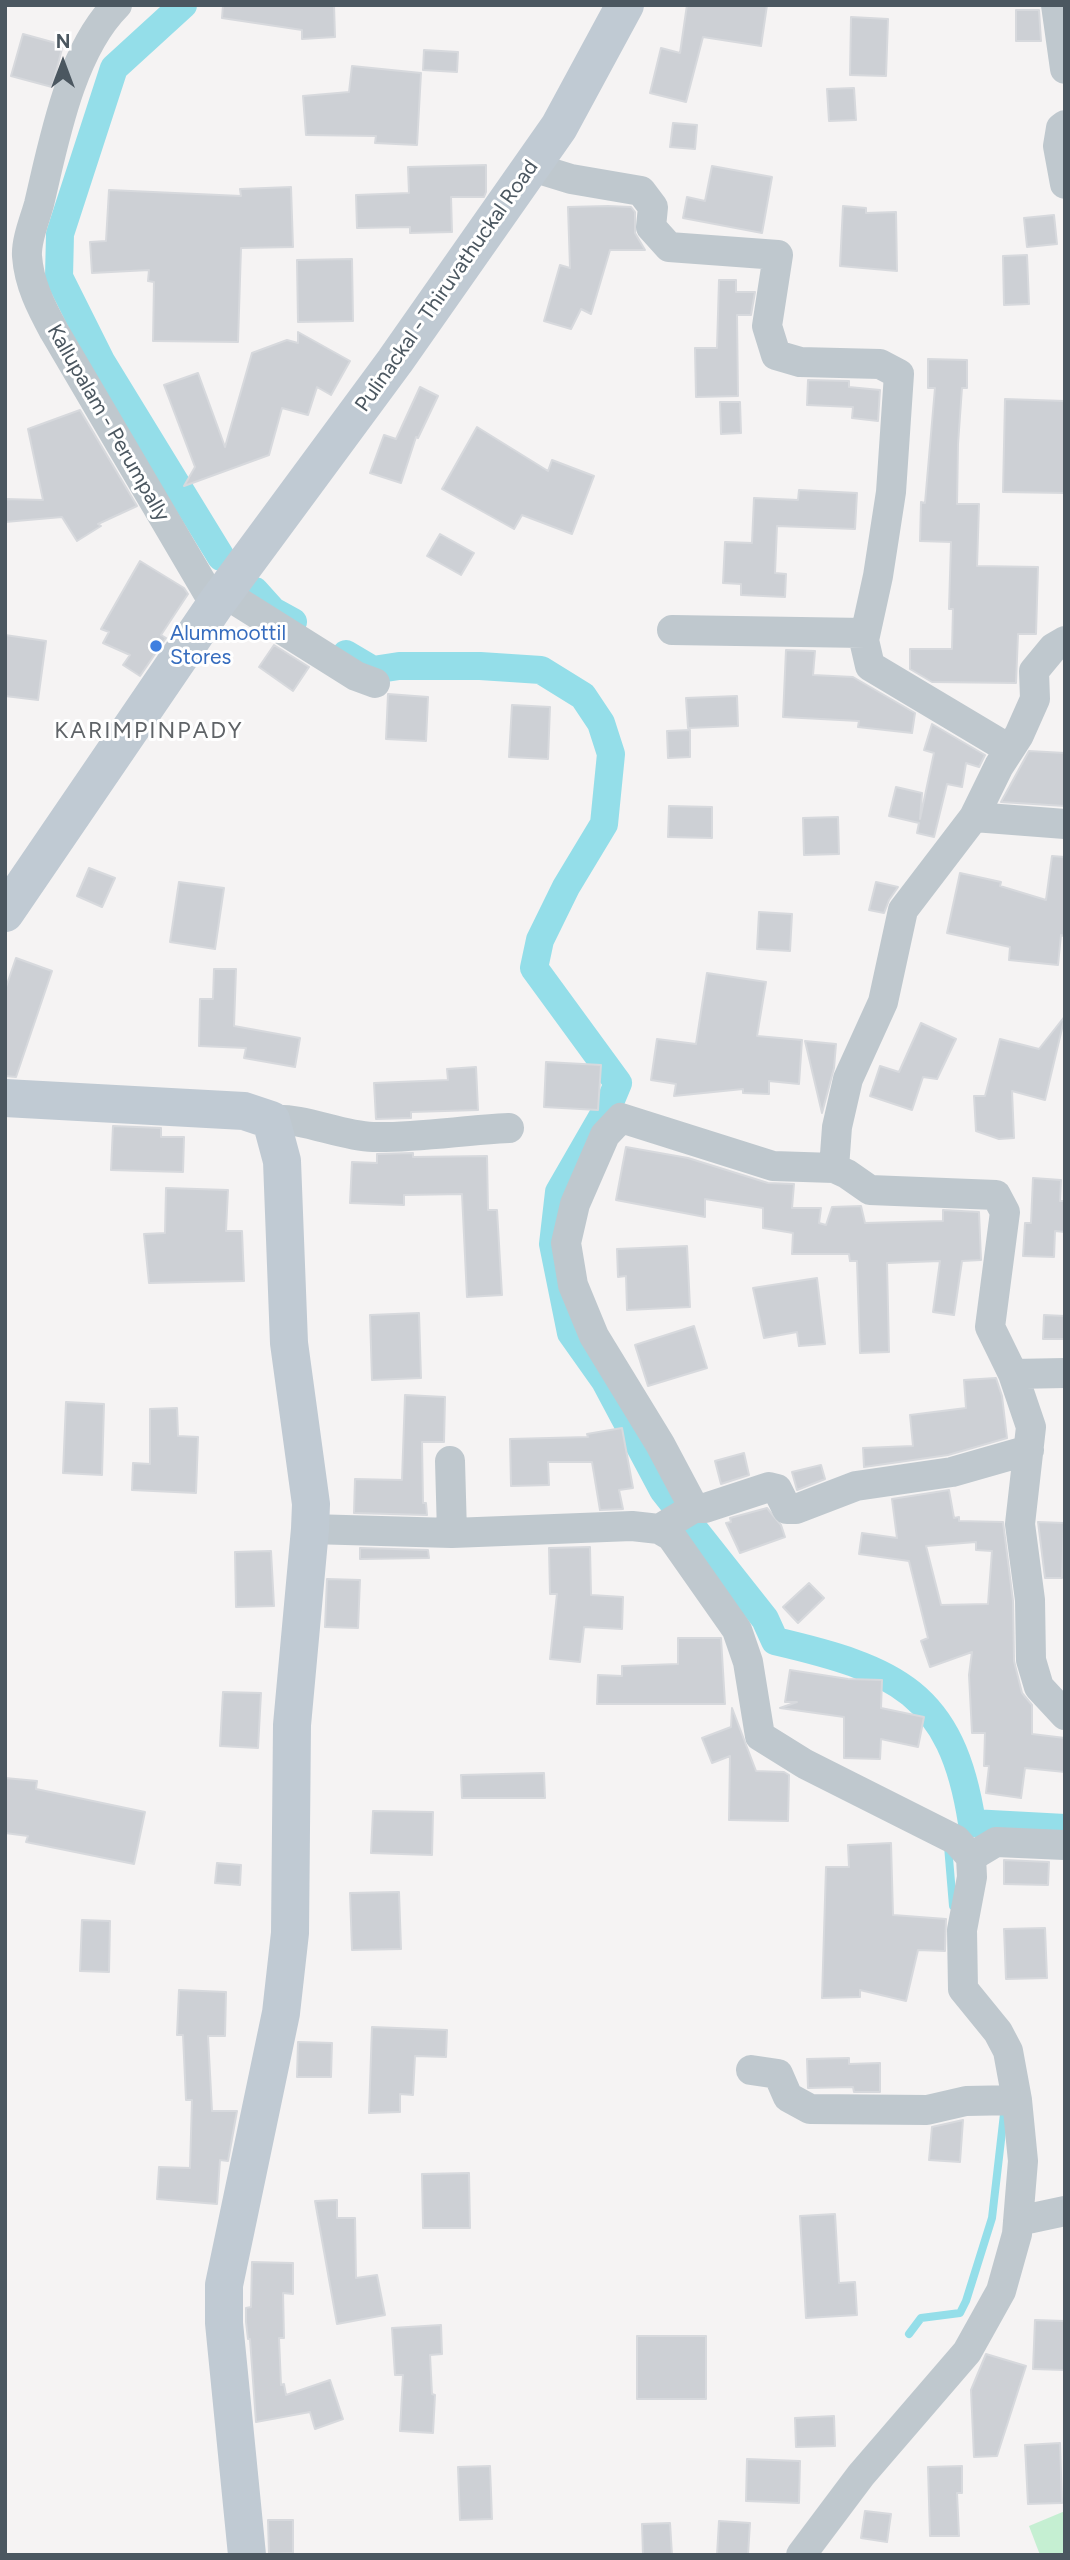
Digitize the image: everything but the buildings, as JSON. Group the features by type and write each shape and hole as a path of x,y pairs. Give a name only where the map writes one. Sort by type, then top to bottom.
{"street":[{"path":"16,253 66,100 83,57 108,14 117,5"},
{"name":"Pulinackal - Thiruvathuckal Road","path":"5,913 230,584 532,167 559,127 625,5"},
{"path":"1056,5 1065,69"},
{"path":"1065,125 1061,128 1058,146 1065,184"},
{"path":"532,167 571,179 641,191 653,206 652,228 669,247 778,255 767,326 776,355 800,362 880,364 900,374 891,492 878,576 864,640 870,666 1009,749"},
{"name":"Kallupalam - Perumpally","path":"16,253 54,331 230,584"},
{"path":"230,584 356,676 376,683"},
{"path":"672,630 865,633"},
{"path":"834,1168 837,1127 848,1079 883,1002 903,910 974,817 1035,699 1034,671 1053,648 1065,641"},
{"path":"974,817 1065,824"},
{"path":"5,1098 212,1107 244,1111 271,1120 284,1119 328,1131 373,1137 509,1128"},
{"path":"691,1510 660,1444 594,1336 573,1285 566,1243 575,1204 605,1135 621,1118 773,1166 834,1168 870,1191 996,1195 1005,1212 990,1327 1013,1374 1031,1427 1020,1524 1030,1600 1031,1660 1039,1687 1065,1715"},
{"path":"247,2555 224,2323 224,2284 281,2013 290,1933 292,1725 311,1504 289,1343 282,1161 271,1120"},
{"path":"1013,1374 1065,1373"},
{"path":"659,1530 691,1510 769,1487 777,1489 787,1509 796,1509 856,1486 952,1472 1029,1450"},
{"path":"450,1461 452,1532"},
{"path":"310,1529 452,1532 632,1526 659,1530 670,1536 737,1630 748,1662 760,1736 805,1764 925,1823 963,1848 972,1877 962,1930 963,1989 998,2032 1008,2051 1017,2101 1023,2161 1018,2221 1001,2291 967,2352 860,2475 801,2555"},
{"path":"963,1848 996,1842 1065,1845"},
{"path":"751,2070 778,2074 788,2097 810,2109 927,2110 965,2101 1017,2101"},
{"path":"1018,2221 1065,2211"}],"green space":[{"path":"1065,2511 1065,2555 1040,2555 1029,2526"}],"waterway":[{"path":"183,5 114,68 60,234 59,277 101,361 221,557"},
{"path":"255,591 273,611 293,622"},
{"path":"346,654 373,670 399,666 480,666 541,670 583,696 601,723 611,754 604,824 566,887 540,940 534,968 618,1083 608,1107 559,1192 553,1244 571,1333 605,1381 663,1490 765,1619 775,1641 854,1663 885,1676 911,1693 933,1715 950,1743 963,1779 972,1823 1065,1828"},
{"path":"956,1831 972,1823"},
{"path":"948,1846 953,1906"},
{"path":"909,2334 921,2318 960,2313 966,2301 992,2218 1004,2114"}],"place":[{"name":"Alummoottil Stores","path":"156,646"}],"district":[{"name":"KARIMPINPADY","path":"149,731"}]}
